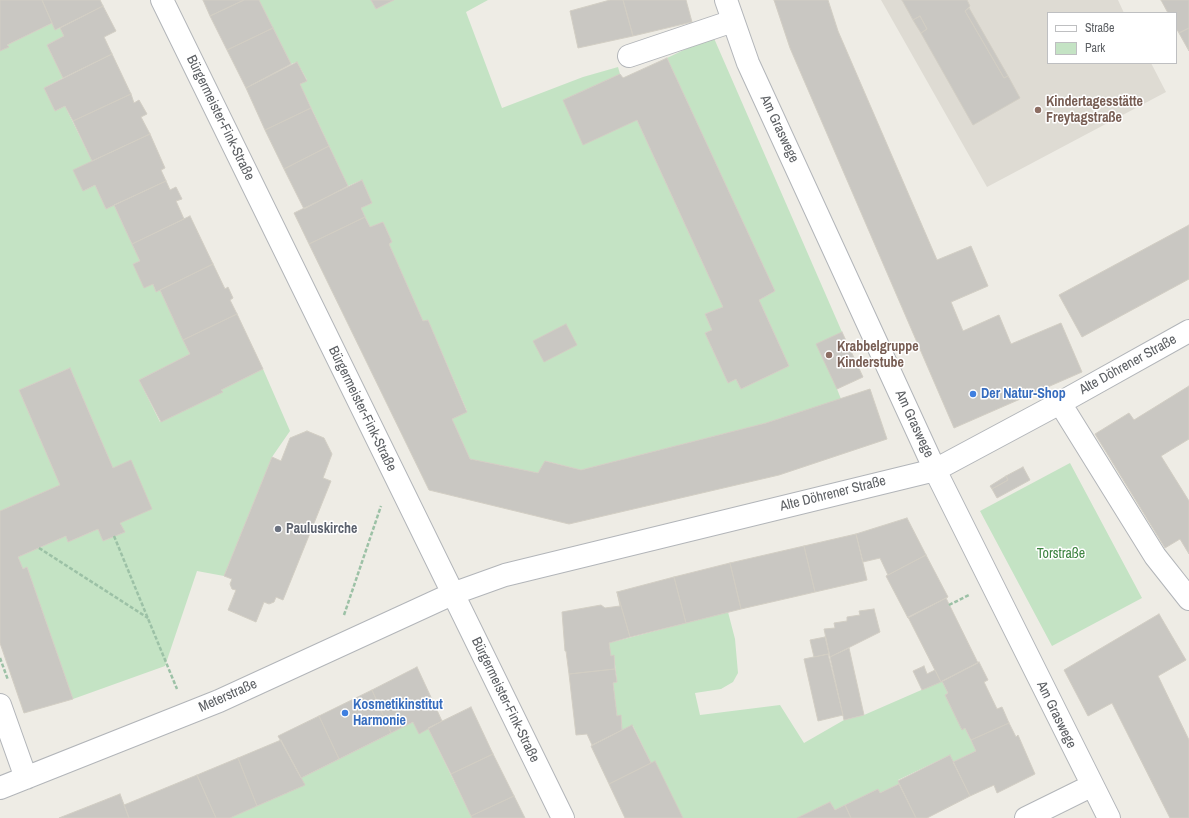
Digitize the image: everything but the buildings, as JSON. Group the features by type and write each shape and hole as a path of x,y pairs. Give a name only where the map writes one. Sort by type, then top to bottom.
{"street":[{"name":"Bürgermeister-Fink-Straße","path":"162,0 563,818"},
{"name":"Am Graswege","path":"726,0 748,63 935,470 1091,786 1109,818"},
{"path":"629,56 733,21"},
{"name":"Alte Döhrener Straße","path":"452,594 505,575 935,470 1060,403 1189,330"},
{"path":"1060,403 1155,556 1189,599"},
{"name":"Meterstraße","path":"0,788 187,713 452,594"},
{"path":"0,706 26,778"},
{"path":"1026,818 1091,786"}],"path":[{"path":"332,649 393,472"},
{"path":"114,536 187,713"},
{"path":"39,548 148,618"}],"shaded area":[{"name":"Kindertagesstätte Freytagstraße","path":"881,0 1118,0 1124,12 1047,12 1047,64 1152,64 1166,92 987,187"}],"green space":[{"path":"259,0 371,0 376,9 394,0 488,0 466,12 502,108 583,77 618,67 620,74 564,100 637,120 723,307 705,314 712,330 705,333 728,383 736,379 741,389 789,366 759,300 775,291 667,58 713,36 842,332 837,389 841,399 766,423 581,470 546,461 538,473 470,459 452,419 467,411 428,320 423,321 389,244 392,242 383,222 370,227 361,208 372,203 362,180 348,186 300,84 307,80 297,62 291,64"},
{"path":"52,23 55,30 60,28 64,36 47,45 63,78 44,88 55,111 65,106 92,161 83,191 95,185 106,209 114,205 140,261 133,264 153,284 156,292 160,290 190,354 139,380 160,422 222,392 221,390 263,369 290,431 272,457 224,576 197,571 165,666 73,699 27,567 23,569 18,557 66,536 68,542 98,529 103,541 124,532 120,523 113,468 70,368 19,390 60,485 0,511 0,51 8,47 7,45"},
{"name":"Torstraße","path":"1070,463 1142,598 1052,646 980,511"},
{"path":"728,612 735,639 738,673 733,682 721,689 695,693 700,715 780,705 804,743 844,720 864,715 942,681 948,693 945,695 962,729 965,728 976,751 953,762 950,755 898,780 899,784 880,793 878,789 835,810 830,802 797,818 683,818 651,763 633,726 622,730 621,716 617,716 613,683 617,682 614,656 611,656 609,643"},
{"path":"413,722 428,728 472,818 230,818 304,785 301,778"}],"place":[{"name":"Kindertagesstätte Freytagstraße","path":"1038,110"},
{"name":"Krabbelgruppe Kinderstube","path":"829,355"},
{"name":"Der Natur-Shop","path":"973,394"},
{"name":"Pauluskirche","path":"278,529"},
{"name":"Kosmetikinstitut Harmonie","path":"345,713"}]}
